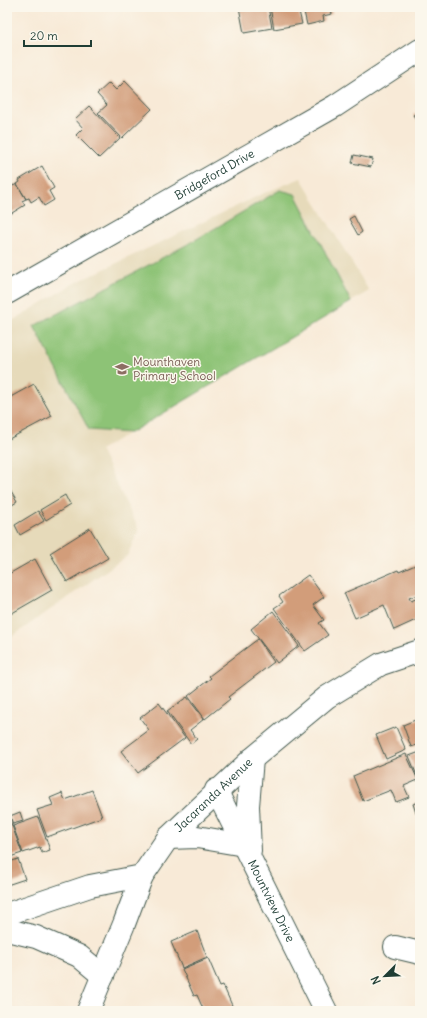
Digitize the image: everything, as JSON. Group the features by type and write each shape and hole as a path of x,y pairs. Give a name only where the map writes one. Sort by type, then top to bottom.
{"street":[{"name":"Bridgeford Drive","path":"7,294 335,106 420,50"},
{"name":"Jacaranda Avenue","path":"88,1011 142,876 168,838 216,790 327,697 382,664 420,652"},
{"path":"168,838 197,837 247,852 248,806 252,759"},
{"name":"Mountview Drive","path":"216,790 326,1011"},
{"path":"7,914 90,886 142,876"},
{"path":"7,930 36,937 79,956 103,976"},
{"path":"395,947 420,953"}],"shaded area":[{"name":"Mounthaven Primary School","path":"301,178 369,291 100,450 139,530 127,556 7,640 7,324 73,284 262,194"}],"green space":[{"path":"280,190 295,194 351,302 130,433 89,430 34,326 190,243"}],"building":[{"path":"239,7 268,7 272,28 244,33"},
{"path":"270,7 298,7 302,24 274,29"},
{"path":"303,7 330,7 332,14 323,16 324,21 307,25"},
{"path":"125,81 152,109 122,138 98,113 107,105 97,94 109,83 116,90"},
{"path":"89,106 120,138 99,158 76,135 83,128 75,119"},
{"path":"420,112 420,120 418,122 413,115"},
{"path":"354,155 373,159 371,167 352,163"},
{"path":"42,166 54,188 49,191 54,200 44,206 39,197 31,202 29,198 26,199 17,184 20,182 19,180"},
{"path":"12,184 13,186 17,184 26,199 22,201 25,205 7,216 7,186"},
{"path":"354,216 362,232 358,235 349,219"},
{"path":"34,384 52,416 7,440 7,399"},
{"path":"7,485 17,502 7,508"},
{"path":"65,495 70,505 46,520 40,510"},
{"path":"38,511 44,521 20,535 15,525"},
{"path":"90,528 108,558 67,582 50,553"},
{"path":"35,559 52,590 7,616 7,575"},
{"path":"420,563 420,594 409,598 411,601 420,597 420,621 418,619 394,630 384,605 355,618 344,593 398,570 399,572"},
{"path":"308,575 324,597 313,605 324,620 319,623 328,635 305,651 274,608 283,602 279,596"},
{"path":"273,611 299,646 277,663 251,629"},
{"path":"258,639 274,662 228,697 230,699 205,719 188,696 211,678 209,676"},
{"path":"187,697 204,719 190,730 197,739 191,744 167,711"},
{"path":"159,703 185,738 138,773 121,751 149,730 140,718"},
{"path":"420,718 420,744 411,747 403,725"},
{"path":"396,727 406,750 386,759 376,735"},
{"path":"420,752 420,783 409,756"},
{"path":"406,754 418,780 404,786 409,797 396,802 391,790 363,801 353,776"},
{"path":"92,790 102,817 47,837 37,810 53,805 50,798 62,793 65,800"},
{"path":"420,801 420,815 417,816 413,804"},
{"path":"7,812 22,853 7,858"},
{"path":"20,812 23,821 13,824 10,816"},
{"path":"38,817 50,850 42,853 40,847 23,853 13,826"},
{"path":"18,859 25,879 7,885 7,863"},
{"path":"197,931 207,957 182,968 171,942"},
{"path":"208,958 220,986 223,985 234,1010 204,1011 197,995 194,996 182,969"}],"place":[{"name":"Mounthaven Primary School","path":"122,369"}]}
